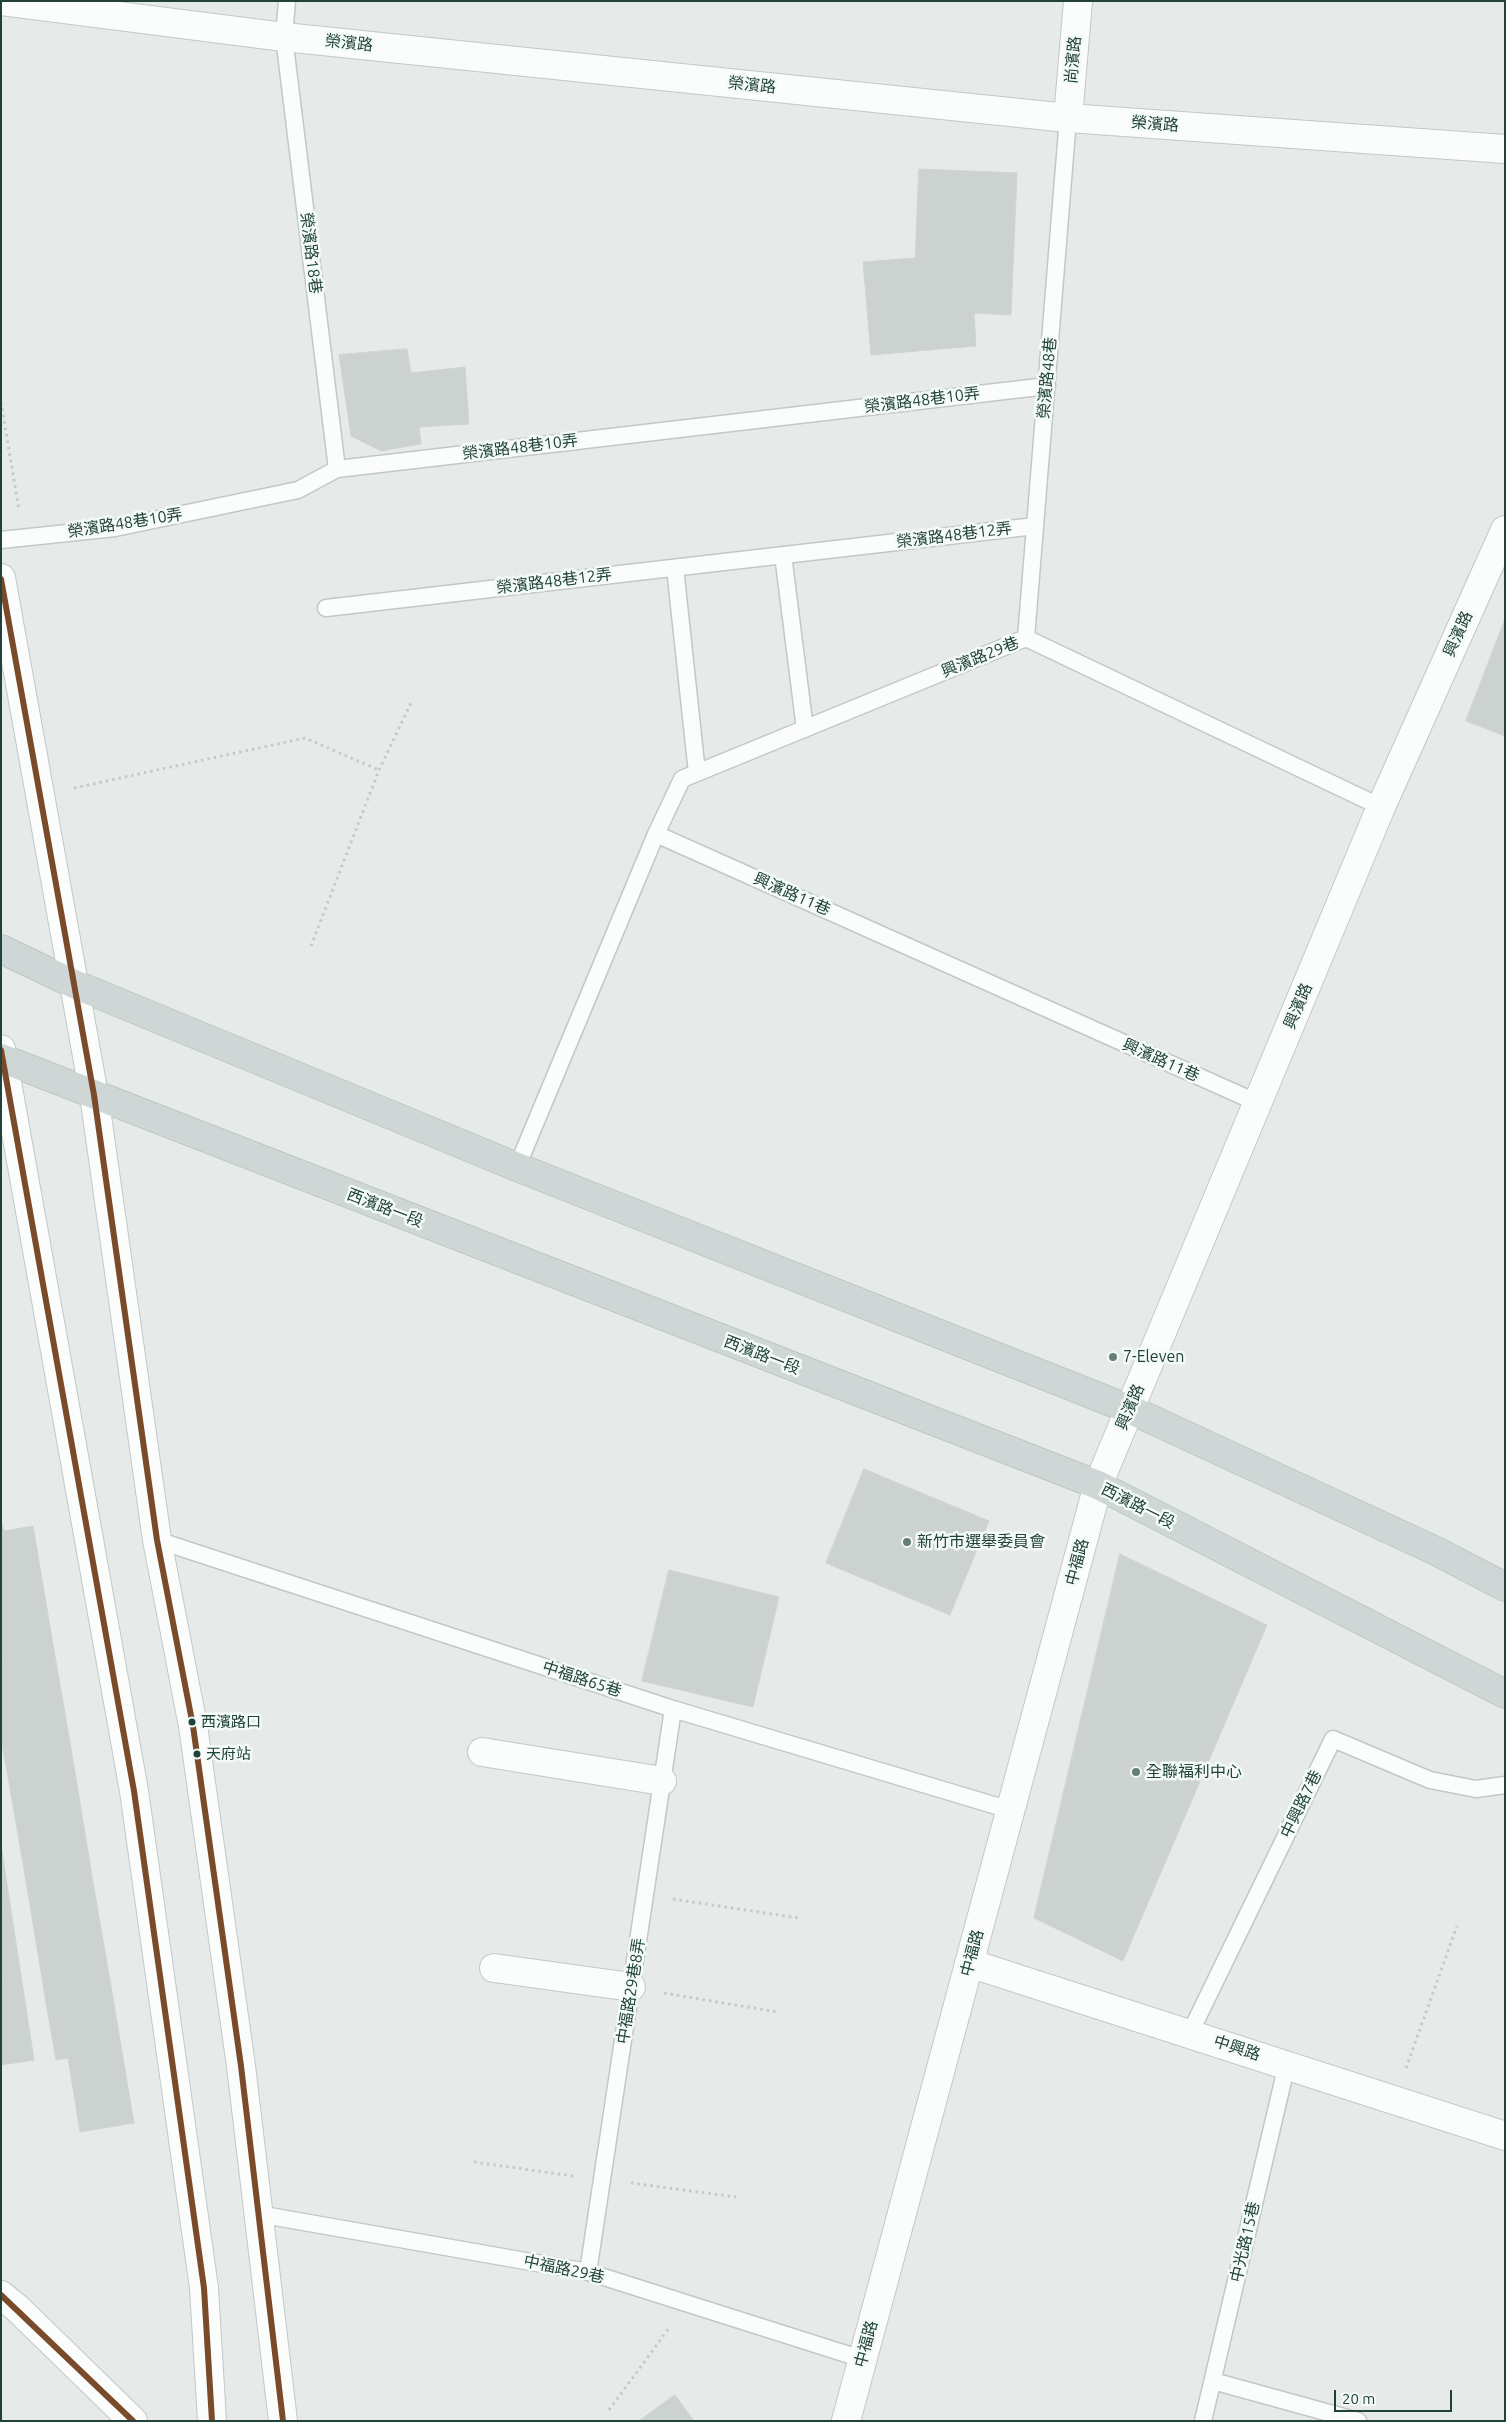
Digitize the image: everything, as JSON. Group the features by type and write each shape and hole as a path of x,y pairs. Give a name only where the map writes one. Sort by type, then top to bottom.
{"main road":[{"path":"1,949 74,984 517,1168 1129,1409 1436,1551 1505,1587"},
{"name":"西濱路一段","path":"2,1055 94,1095 1098,1485 1505,1694"}],"street":[{"name":"榮濱路","path":"1,1 284,36 1068,118 1505,149"},
{"name":"尚濱路","path":"1068,118 1078,1"},
{"name":"興濱路","path":"1098,1485 1381,807 1505,530"},
{"path":"1,578 94,1095 157,1540 192,1726 241,2066 283,2421"},
{"path":"2,1055 135,1800 204,2288 212,2421"},
{"name":"中福路","path":"846,2421 1098,1485"},
{"path":"482,1752 662,1781"},
{"name":"中興路","path":"969,1963 1287,2064 1505,2136"},
{"path":"494,1968 631,1987"},
{"path":"1,2295 17,2308 134,2421"}],"lane":[{"name":"榮濱路18巷","path":"287,1 284,36 338,469"},
{"name":"榮濱路48巷","path":"1026,638 1068,118"},
{"name":"榮濱路48巷10弄","path":"1,540 115,528 298,490 338,469 1047,386"},
{"name":"榮濱路48巷12弄","path":"326,608 1035,526"},
{"path":"783,555 805,729"},
{"path":"675,568 696,773"},
{"name":"興濱路29巷","path":"656,834 682,778 1026,638 1381,807"},
{"path":"517,1168 656,834"},
{"name":"興濱路11巷","path":"656,834 1258,1103"},
{"name":"中福路65巷","path":"157,1540 673,1709 1010,1810"},
{"name":"中福路29巷8弄","path":"588,2272 673,1709"},
{"name":"中興路7巷","path":"1190,2033 1333,1738 1430,1780 1476,1789 1505,1785"},
{"name":"中光路15巷","path":"1203,2421 1287,2064"},
{"name":"中福路29巷","path":"258,2214 588,2272 862,2359"},
{"path":"1212,2381 1358,2421"}],"path":[{"path":"312,946 379,770 412,700"},
{"path":"39,793 66,790 305,738 379,770"},
{"path":"645,1895 798,1918"},
{"path":"1395,2100 1457,1926"},
{"path":"631,1987 777,2012"},
{"path":"474,2162 736,2197"},
{"path":"609,2410 687,2304"}],"building":[{"path":"919,169 1017,173 1011,315 974,313 976,346 871,355 863,262 915,258"},
{"path":"407,349 411,373 465,367 469,424 419,427 421,444 381,451 351,436 339,355"},
{"path":"1505,619 1505,736 1466,721"},
{"name":"新竹市選舉委員會","path":"864,1469 989,1521 950,1615 826,1563"},
{"path":"1,1521 4,1531 33,1526 54,1650 1,1658"},
{"name":"全聯福利中心","path":"1120,1554 1267,1625 1123,1961 1034,1918"},
{"path":"669,1570 779,1597 753,1707 642,1681"},
{"path":"54,1650 74,1766 8,1777 1,1740 1,1658"},
{"path":"74,1766 93,1882 28,1893 8,1777"},
{"path":"1,1845 11,1910 1,1911"},
{"path":"93,1882 113,1998 47,2009 28,1893"},
{"path":"11,1910 21,1975 1,1978 1,1911"},
{"path":"21,1975 34,2060 1,2065 1,1978"},
{"path":"113,1998 134,2123 80,2132 68,2058 56,2060 47,2009"},
{"path":"675,2395 694,2421 639,2421"}],"transit line":[{"path":"1,579 94,1095 157,1540 193,1726 241,2066 283,2421"},
{"path":"1,1050 134,1791 204,2288 212,2421"},
{"path":"1,2295 133,2421"}],"place":[{"name":"7-Eleven","path":"1113,1357"},
{"name":"新竹市選舉委員會","path":"907,1542"},
{"name":"西濱路口","path":"192,1722"},
{"name":"天府站","path":"197,1754"},
{"name":"全聯福利中心","path":"1136,1772"}]}
